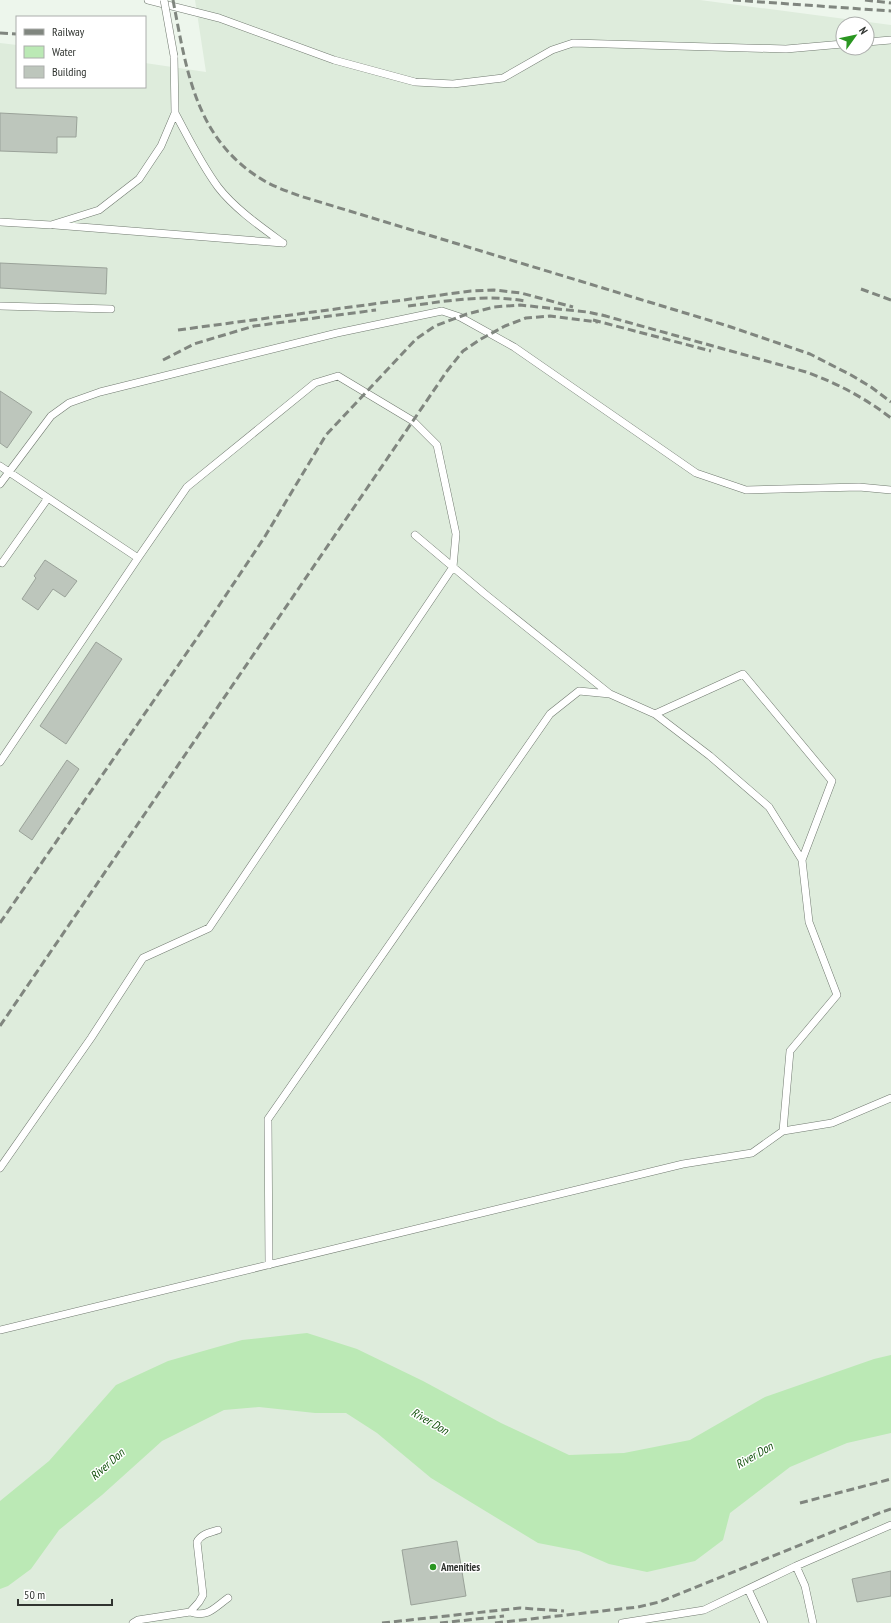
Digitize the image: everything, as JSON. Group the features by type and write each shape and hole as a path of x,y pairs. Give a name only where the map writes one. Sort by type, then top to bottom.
{"lane":[{"path":"148,0 219,18 334,60 415,82 453,84 503,78 552,50 573,43 786,49 835,45"},
{"path":"51,225 99,210 139,179 161,146 175,112 174,56 164,0"},
{"path":"875,41 891,40"},
{"path":"0,222 283,244 248,217 218,188 175,112"},
{"path":"0,306 111,309"},
{"path":"0,484 51,416 69,403 100,392 329,335 442,311 460,317 514,347 696,473 746,490 859,487 891,490"},
{"path":"0,762 187,487 315,383 338,376 413,421 437,445 456,534 453,567 209,928 143,958 91,1038 0,1168"},
{"path":"0,466 138,558"},
{"path":"2,563 48,498"},
{"path":"415,535 610,694 655,714 710,756 769,807 802,860 809,922 837,995 790,1051 783,1131"},
{"path":"655,714 744,674 832,781 802,860"},
{"path":"269,1265 268,1119 550,714 579,691 610,694"},
{"path":"0,1330 683,1164 752,1153 783,1131 832,1123 891,1098"},
{"path":"622,1623 704,1610 796,1566 891,1525"},
{"path":"190,1612 203,1595 197,1542 199,1537 204,1534 218,1530"},
{"path":"796,1566 805,1586 812,1623"},
{"path":"748,1589 764,1623"},
{"path":"133,1623 138,1620 190,1612 205,1615 228,1598"}],"shaded area":[{"path":"195,0 700,0 835,18 835,56 875,56 875,23 891,25 891,1623 0,1623 0,43 16,45 16,88 146,88 146,63 206,72"}],"water":[{"name":"River Don","path":"307,1333 357,1349 423,1381 501,1423 569,1455 624,1453 690,1440 765,1397 874,1359 891,1355 891,1433 847,1443 790,1467 730,1513 723,1540 695,1561 647,1572 609,1564 579,1551 538,1543 431,1478 377,1433 346,1413 315,1413 259,1407 224,1410 162,1441 102,1495 59,1530 31,1569 8,1586 0,1589 0,1501 49,1461 116,1385 168,1361 242,1340"}],"building":[{"path":"0,113 77,117 76,137 57,137 57,153 0,151"},
{"path":"0,263 107,268 106,294 0,288"},
{"path":"0,391 32,412 7,448 0,443"},
{"path":"45,560 77,581 65,597 53,589 38,610 22,599 36,578 34,576"},
{"path":"96,642 122,659 66,744 40,726"},
{"path":"67,760 79,769 32,840 19,831"},
{"name":"Amenities","path":"457,1541 466,1596 411,1605 402,1550"},
{"path":"891,1571 891,1596 857,1602 852,1579"}],"railway":[{"path":"173,0 190,79 199,104 210,127 225,148 244,167 268,183 300,196 728,326 810,354 851,375 871,387 891,402"},
{"path":"733,0 891,11"},
{"path":"865,0 891,3"},
{"path":"0,33 16,34"},
{"path":"861,289 891,300"},
{"path":"178,330 471,291 494,290 521,293 573,307"},
{"path":"408,306 481,298 525,301"},
{"path":"0,923 206,625 264,538 326,435 416,339 435,326 467,314 494,307 520,305 587,312 606,316"},
{"path":"163,360 194,344 254,326 376,310"},
{"path":"602,315 806,372 829,381 850,392 891,418"},
{"path":"0,1026 447,371 463,351 505,326 526,318 550,316 598,322"},
{"path":"593,320 711,351"},
{"path":"800,1503 891,1479"},
{"path":"495,1623 638,1607 659,1602 891,1509"},
{"path":"382,1623 520,1608 564,1611"},
{"path":"440,1623 504,1616"}],"place":[{"name":"Amenities","path":"433,1567"}]}
